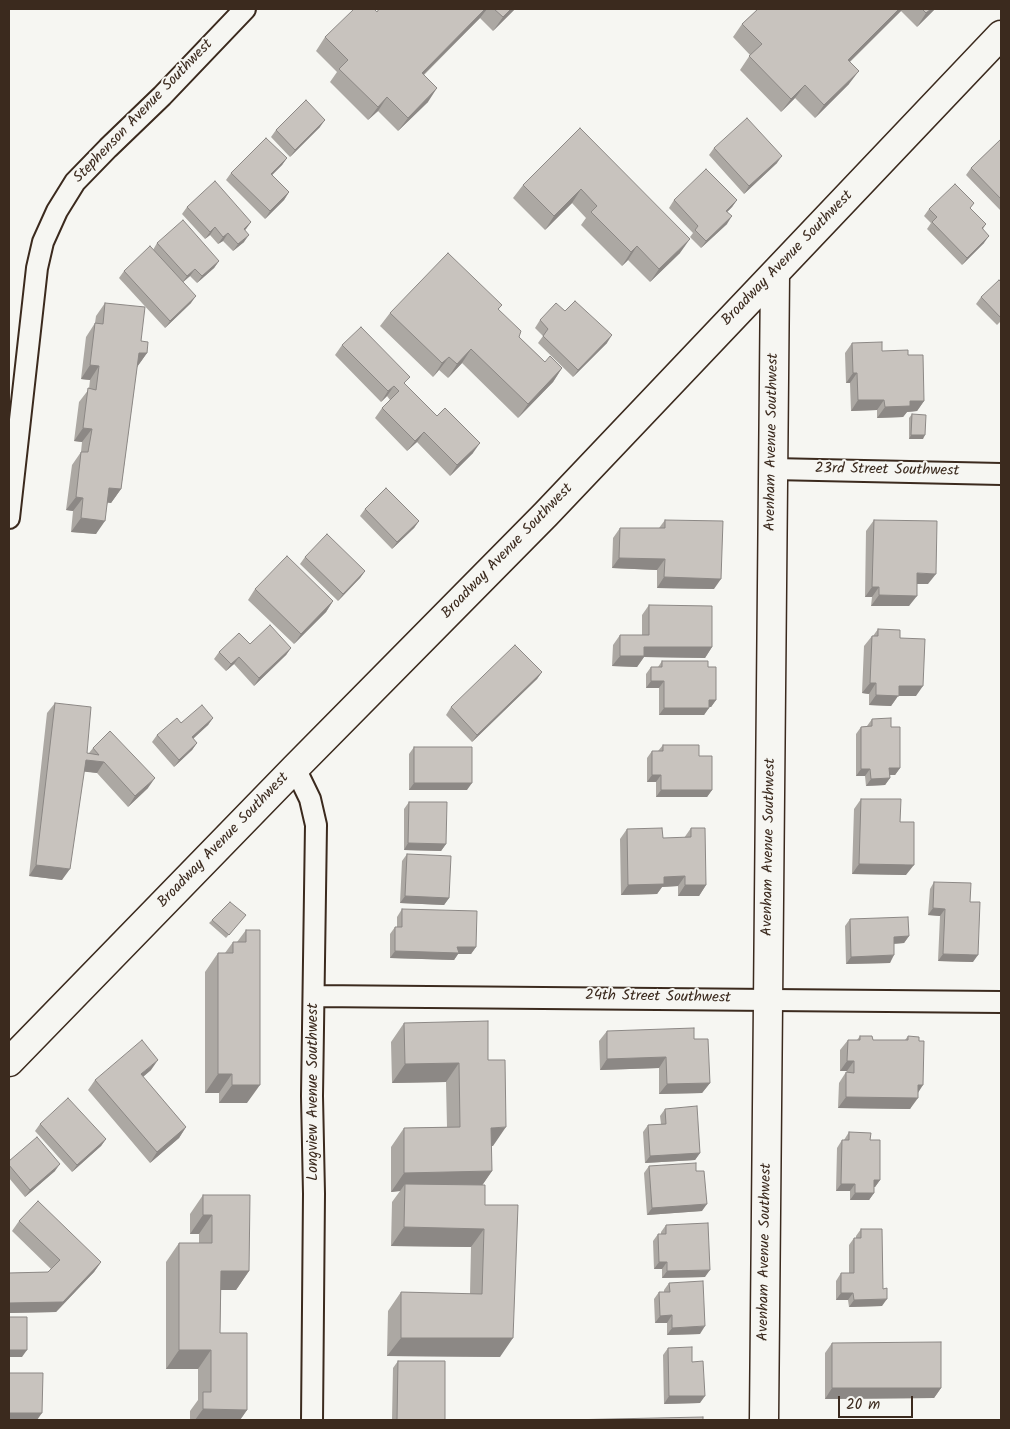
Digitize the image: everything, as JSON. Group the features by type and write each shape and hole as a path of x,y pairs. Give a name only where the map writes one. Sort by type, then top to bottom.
{"street":[{"name":"Stephenson Avenue Southwest","path":"9,518 36,268 43,242 57,211 75,182 162,96 245,9"},
{"name":"Broadway Avenue Southwest","path":"9,1062 540,520 1001,36"},
{"name":"Avenham Avenue Southwest","path":"764,1420 775,274"},
{"name":"23rd Street Southwest","path":"773,469 1001,474"},
{"name":"Longview Avenue Southwest","path":"295,768 310,799 316,825 312,1096 314,1194 312,1420"},
{"name":"24th Street Southwest","path":"314,996 1001,1002"}],"building":[{"path":"354,9 374,9 377,12 379,9 485,9 422,73 437,88 408,118 387,97 378,107 339,69 348,60 325,37"},
{"path":"494,9 511,9 503,17"},
{"path":"758,9 899,9 848,60 859,71 824,105 805,85 791,99 749,56 762,44 742,24"},
{"path":"922,9 931,9 926,13"},
{"path":"306,100 325,120 295,150 276,130"},
{"path":"747,118 782,156 749,186 714,148"},
{"path":"580,128 690,239 659,269 637,246 631,252 591,212 597,206 581,189 554,216 523,185"},
{"path":"266,138 287,158 271,174 289,192 270,211 231,173"},
{"path":"1001,139 1001,199 971,168"},
{"path":"706,169 737,200 726,211 732,216 706,241 695,230 698,226 674,200"},
{"path":"215,181 251,222 244,229 249,235 238,244 228,233 223,237 215,227 210,232 187,207"},
{"path":"955,184 974,203 970,208 986,224 982,228 989,236 967,258 932,222 937,217 929,209"},
{"path":"183,220 219,261 202,276 195,269 187,276 157,243"},
{"path":"150,246 196,296 170,321 124,271"},
{"path":"448,253 502,305 498,309 521,331 519,337 545,362 550,356 562,368 528,404 471,349 457,364 449,357 442,363 390,313"},
{"path":"999,280 1001,282 1001,318 981,297"},
{"path":"575,301 612,335 578,370 543,336 548,329 540,320 556,303 565,311"},
{"path":"105,303 145,307 141,341 148,342 147,353 139,353 121,489 109,488 105,521 81,518 83,498 76,497 81,452 88,452 92,429 83,428 88,388 96,390 99,366 90,365 95,323 103,324"},
{"path":"361,327 410,377 404,383 437,416 445,408 480,443 457,465 424,432 415,441 382,408 399,391 394,386 388,391 342,345"},
{"path":"882,342 882,351 908,350 908,355 923,355 924,401 910,401 910,406 885,407 884,400 858,400 857,373 853,373 852,343"},
{"path":"912,414 926,415 925,435 911,435"},
{"path":"386,488 419,521 397,542 365,509"},
{"path":"665,520 723,521 721,579 664,577 665,559 619,558 620,528 665,528"},
{"path":"874,520 937,521 936,574 917,573 917,596 879,595 879,587 872,587"},
{"path":"327,534 365,571 343,594 305,557"},
{"path":"287,556 333,601 301,634 255,589"},
{"path":"649,605 712,606 712,647 644,647 644,656 620,656 620,635 649,635"},
{"path":"270,625 291,648 259,678 239,657 231,664 219,652 239,633 250,644"},
{"path":"878,629 900,630 900,638 925,639 923,686 899,686 899,696 876,695 876,683 870,683 872,636 878,636"},
{"path":"515,645 542,672 477,735 451,707"},
{"path":"662,661 708,661 708,667 716,667 716,700 709,700 709,708 664,708 664,681 651,681 651,667 662,667"},
{"path":"55,703 91,707 87,753 99,755 93,748 110,731 155,778 135,796 104,762 86,760 70,869 36,865"},
{"path":"202,705 213,718 192,737 197,743 179,760 157,735 177,718 181,723"},
{"path":"891,718 891,727 900,727 900,768 889,768 890,778 871,779 870,769 861,769 861,727 872,726 872,719"},
{"path":"663,745 699,745 699,756 712,756 712,790 661,790 661,775 652,775 652,751 663,751"},
{"path":"414,747 472,747 472,783 414,783"},
{"path":"861,799 901,799 900,822 914,822 914,865 859,864"},
{"path":"409,802 447,802 446,844 408,843"},
{"path":"662,828 663,838 691,837 691,828 705,828 706,885 685,885 685,876 664,877 664,884 628,885 627,829"},
{"path":"407,854 451,856 449,898 405,896"},
{"path":"934,882 971,883 970,902 980,902 978,955 943,954 945,909 933,908"},
{"path":"230,902 246,915 229,935 212,920"},
{"path":"402,909 477,911 476,947 457,947 459,953 395,951 395,927 402,927"},
{"path":"908,917 909,936 894,937 894,955 851,957 850,919"},
{"path":"246,930 260,930 260,1085 232,1085 232,1074 218,1074 218,953 233,953 233,942 246,942"},
{"path":"488,1021 488,1060 505,1060 506,1127 491,1128 492,1171 404,1173 404,1128 460,1127 459,1063 405,1064 404,1023"},
{"path":"694,1028 694,1039 708,1039 710,1083 667,1084 666,1057 607,1059 607,1031"},
{"path":"860,1036 872,1036 873,1040 908,1040 908,1036 919,1037 919,1041 924,1041 923,1085 918,1085 918,1098 846,1097 846,1072 854,1073 854,1061 847,1061 848,1040 860,1040"},
{"path":"142,1040 158,1060 141,1074 186,1127 157,1152 95,1080"},
{"path":"68,1098 106,1139 77,1165 40,1124"},
{"path":"697,1106 700,1153 650,1156 648,1125 666,1124 665,1109"},
{"path":"849,1132 871,1133 870,1140 880,1140 880,1180 874,1180 874,1193 855,1193 855,1184 841,1184 842,1140 849,1140"},
{"path":"37,1137 60,1164 30,1190 9,1165 9,1161"},
{"path":"696,1163 696,1171 704,1171 707,1204 652,1208 649,1166"},
{"path":"405,1184 485,1185 485,1205 518,1205 513,1338 401,1338 401,1292 482,1294 484,1229 404,1227"},
{"path":"203,1195 250,1195 249,1271 221,1271 220,1333 247,1333 247,1410 203,1409 203,1392 211,1392 211,1350 179,1350 179,1243 212,1243 212,1215 203,1215"},
{"path":"38,1201 101,1262 63,1302 9,1303 9,1273 48,1272 60,1260 19,1221"},
{"path":"708,1223 710,1270 667,1271 667,1262 659,1262 658,1234 666,1234 666,1225"},
{"path":"861,1229 882,1229 883,1289 887,1288 887,1299 854,1300 853,1293 841,1293 841,1273 854,1273 854,1238 861,1238"},
{"path":"703,1281 705,1326 672,1328 672,1315 660,1316 659,1292 670,1292 669,1283"},
{"path":"9,1317 27,1317 27,1350 9,1350"},
{"path":"941,1342 941,1388 832,1388 832,1343"},
{"path":"692,1347 692,1362 703,1361 705,1396 669,1396 668,1348"},
{"path":"398,1361 445,1361 445,1420 397,1420"},
{"path":"9,1373 43,1373 42,1413 9,1413"},
{"path":"703,1417 703,1420 565,1420"}]}
